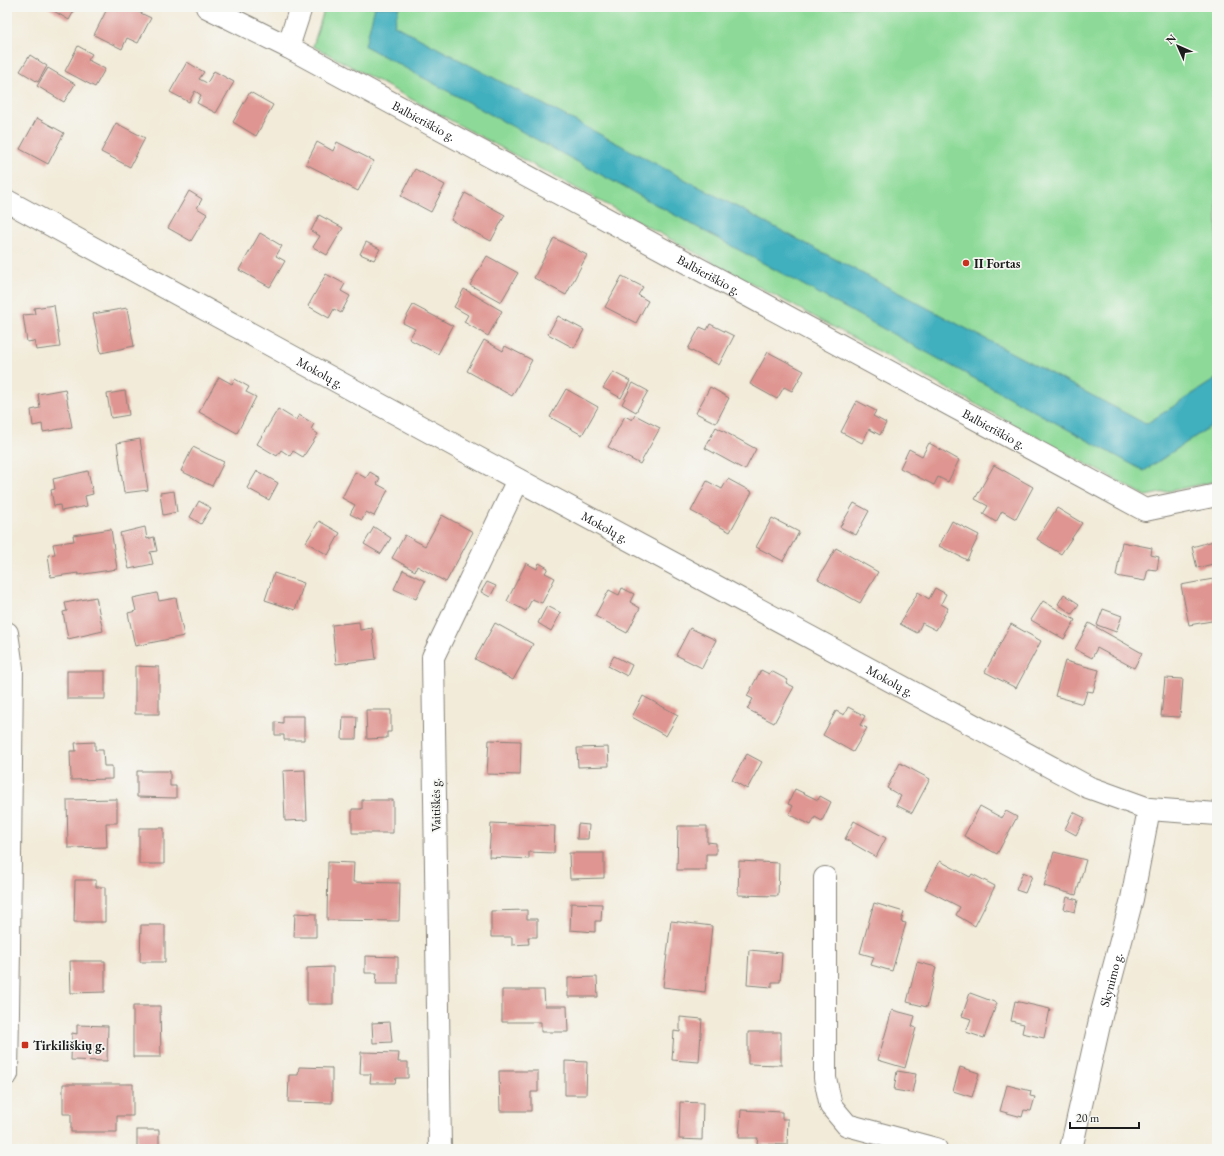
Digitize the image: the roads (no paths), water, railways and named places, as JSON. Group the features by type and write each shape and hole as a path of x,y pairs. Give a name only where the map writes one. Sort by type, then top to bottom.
{"street":[{"name":"Balbieriškio g.","path":"207,7 288,46 1146,510 1217,495"},
{"path":"288,46 300,7"},
{"name":"Mokolų g.","path":"7,201 518,480 1088,787 1149,809 1217,814"},
{"name":"Vaitiškės g.","path":"440,1149 433,658 518,480"},
{"path":"7,633 12,668 10,949 7,1074"},
{"name":"Skynimo g.","path":"1071,1149 1101,1016 1132,898 1149,809"},
{"path":"825,878 825,1078 830,1106 847,1126 936,1149"}],"water":[{"path":"375,7 399,7 394,25 1146,424 1217,378 1217,422 1144,471 365,46"}],"place":[{"name":"II Fortas","path":"966,263"},
{"name":"Tirkiliškių g.","path":"25,1045"}]}
